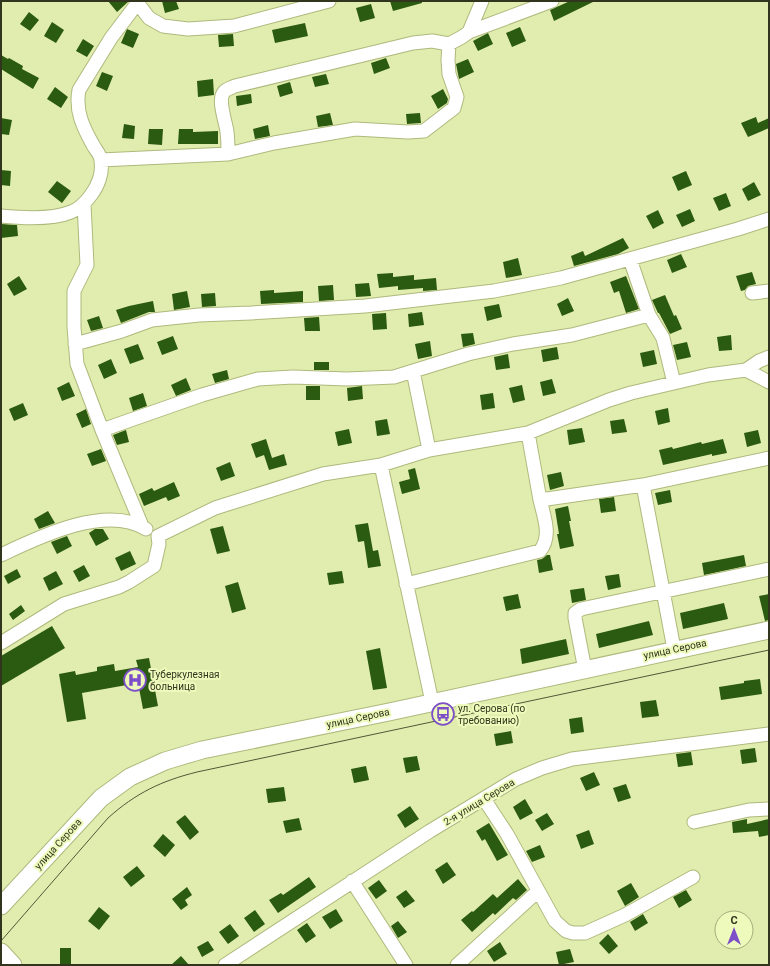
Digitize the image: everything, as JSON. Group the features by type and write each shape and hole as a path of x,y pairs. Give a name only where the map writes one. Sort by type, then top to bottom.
{"main road":[{"name":"улица Серова","path":"1,906 101,798 130,777 165,761 202,750 769,630"},
{"path":"1,952 13,965"}],"street":[{"path":"1,216 26,218 52,216 71,212 84,204 97,187 102,160 78,114 77,100 79,90 110,38 138,1 149,18 164,26 188,29 234,26 329,1"},
{"path":"469,32 482,1"},
{"path":"228,154 227,130 222,109 222,97 227,89 413,43 432,41 450,44 469,32 552,1"},
{"path":"102,160 228,154 274,143 355,129 408,132 424,131 454,108 457,97 449,74 448,60 450,44"},
{"path":"84,204 87,265 74,291 77,364 102,430 142,526"},
{"path":"75,344 122,331 152,320 199,315 365,306 487,292 562,278 769,219"},
{"path":"630,259 650,315 663,338 674,383"},
{"path":"752,293 769,291"},
{"path":"102,430 202,395 258,380 293,377 347,379 394,377 468,354 513,344 572,335 650,315"},
{"path":"158,536 222,506 323,474 380,465 429,450 528,433 609,400 631,393 708,375 746,370 759,361 769,357"},
{"path":"746,370 769,382"},
{"path":"413,371 429,450"},
{"path":"406,584 540,551 547,536 528,433"},
{"path":"540,500 644,485 769,458"},
{"path":"380,465 432,702"},
{"path":"644,485 674,649"},
{"path":"1,555 57,531 88,521 121,520 142,526 158,536"},
{"path":"1,643 64,604 113,589 144,573 154,566 159,544 158,536"},
{"path":"585,670 575,618 575,614 581,609 769,569"},
{"name":"2-я улица Серова","path":"225,965 430,831 522,776 572,759 769,734"},
{"path":"484,799 507,834 555,921 566,931 578,934 585,933 625,915 693,877"},
{"path":"694,822 749,810 769,809"},
{"path":"352,881 406,965"},
{"path":"457,965 538,891"}],"building":[{"path":"108,1 128,1 128,2 117,12"},
{"path":"162,1 176,1 179,9 165,13"},
{"path":"390,1 422,1 422,3 393,11"},
{"path":"570,1 595,1 554,21 550,10"},
{"path":"371,4 375,18 360,22 356,8"},
{"path":"29,12 39,20 30,31 20,24"},
{"path":"52,22 64,30 56,43 44,36"},
{"path":"305,23 308,36 275,43 272,30"},
{"path":"520,27 526,41 512,47 506,33"},
{"path":"127,29 139,34 133,48 121,43"},
{"path":"488,33 493,44 478,51 473,41"},
{"path":"233,34 234,46 219,47 218,35"},
{"path":"83,39 94,46 87,57 76,51"},
{"path":"1,55 23,66 22,69 39,78 33,89 1,69"},
{"path":"386,58 390,68 374,74 371,63"},
{"path":"468,59 474,72 459,79 456,64"},
{"path":"102,72 113,76 107,91 96,86"},
{"path":"326,74 329,84 315,87 312,77"},
{"path":"213,79 214,95 198,97 197,81"},
{"path":"290,82 293,93 280,97 277,86"},
{"path":"55,87 68,97 61,108 47,99"},
{"path":"443,89 448,99 447,103 438,109 431,96"},
{"path":"251,94 252,103 237,106 236,96"},
{"path":"330,113 333,125 318,127 316,116"},
{"path":"420,113 421,123 407,124 406,114"},
{"path":"756,117 758,123 769,118 769,128 748,137 741,123"},
{"path":"1,118 12,120 9,135 1,134"},
{"path":"124,124 135,126 134,139 122,138"},
{"path":"268,125 270,136 255,139 253,129"},
{"path":"149,129 163,129 162,145 148,144"},
{"path":"179,129 193,129 193,132 218,131 218,144 178,144"},
{"path":"1,170 11,171 10,186 1,185"},
{"path":"686,171 692,185 678,191 672,177"},
{"path":"57,181 71,191 62,203 48,192"},
{"path":"754,182 761,195 748,201 742,189"},
{"path":"726,193 731,206 719,211 713,198"},
{"path":"690,209 695,221 682,227 676,215"},
{"path":"658,210 664,223 653,229 646,216"},
{"path":"1,224 17,225 18,236 1,238"},
{"path":"623,238 629,248 618,254 574,266 571,256 583,251 585,256"},
{"path":"681,254 687,267 672,273 667,260"},
{"path":"518,258 522,275 506,278 503,262"},
{"path":"752,272 756,284 748,286 745,290 741,291 736,276"},
{"path":"393,273 393,277 414,275 414,280 436,278 437,290 423,291 423,288 398,290 398,286 379,288 377,274"},
{"path":"19,276 27,289 14,296 7,284"},
{"path":"626,276 639,309 626,313 619,291 614,293 610,282"},
{"path":"369,283 371,296 356,297 355,284"},
{"path":"333,285 334,300 319,301 318,286"},
{"path":"274,290 274,293 303,291 303,302 261,304 260,291"},
{"path":"187,291 190,307 174,310 172,294"},
{"path":"215,293 216,306 202,307 201,294"},
{"path":"665,295 674,316 676,315 682,329 670,334 652,300"},
{"path":"568,298 574,311 562,316 557,304"},
{"path":"153,301 155,312 149,312 121,323 116,310"},
{"path":"499,304 502,317 487,321 484,307"},
{"path":"422,312 424,325 409,327 408,314"},
{"path":"386,313 387,329 373,330 372,314"},
{"path":"99,316 103,328 91,331 87,320"},
{"path":"319,317 320,331 305,331 304,318"},
{"path":"473,333 475,344 463,347 461,334"},
{"path":"731,335 732,350 719,351 717,337"},
{"path":"173,336 178,349 162,355 157,342"},
{"path":"430,341 432,356 418,359 415,344"},
{"path":"687,342 691,357 677,360 673,345"},
{"path":"138,344 144,359 130,364 124,349"},
{"path":"557,347 559,359 543,362 541,350"},
{"path":"654,350 657,364 643,367 640,353"},
{"path":"508,354 510,368 496,370 494,357"},
{"path":"111,359 117,373 104,379 98,365"},
{"path":"314,362 329,362 329,370 314,370"},
{"path":"227,370 229,379 215,383 212,374"},
{"path":"186,378 191,390 176,396 171,385"},
{"path":"552,379 556,393 543,396 540,382"},
{"path":"69,382 75,396 62,401 57,388"},
{"path":"522,385 525,400 513,403 509,388"},
{"path":"306,386 320,386 320,400 306,400"},
{"path":"362,386 363,399 348,401 347,388"},
{"path":"143,393 147,406 133,411 129,398"},
{"path":"493,393 495,408 482,410 480,395"},
{"path":"23,403 28,415 14,421 9,409"},
{"path":"668,408 670,422 658,425 655,411"},
{"path":"86,409 91,424 82,428 76,414"},
{"path":"387,419 390,434 377,436 375,421"},
{"path":"624,419 627,432 612,434 610,421"},
{"path":"582,428 585,442 569,445 567,430"},
{"path":"349,429 352,443 338,446 335,432"},
{"path":"126,430 129,442 117,445 113,435"},
{"path":"758,430 761,443 747,447 744,433"},
{"path":"266,439 272,458 284,454 287,465 269,470 264,455 256,458 251,444"},
{"path":"723,439 727,453 712,456 712,454 663,465 659,450 672,447 673,449 701,442 702,444"},
{"path":"101,449 106,461 92,466 87,454"},
{"path":"230,462 235,476 221,481 216,468"},
{"path":"415,468 420,489 402,494 399,482 410,479 408,470"},
{"path":"561,472 564,486 550,490 547,475"},
{"path":"174,482 180,496 168,501 166,497 144,506 139,494 152,488 154,491"},
{"path":"670,490 672,502 658,505 655,493"},
{"path":"614,497 616,511 601,513 599,499"},
{"path":"568,506 571,521 569,521 574,546 560,549 555,509"},
{"path":"48,511 55,523 39,529 34,519"},
{"path":"368,523 373,551 378,550 381,566 368,568 364,541 358,542 355,525"},
{"path":"223,526 230,551 217,554 210,529"},
{"path":"95,529 103,529 109,539 96,546 89,533"},
{"path":"67,536 72,546 57,554 51,542"},
{"path":"130,551 136,564 121,571 115,558"},
{"path":"547,555 550,555 553,570 539,573 537,560 542,559"},
{"path":"744,555 746,566 704,575 702,563"},
{"path":"84,565 90,576 79,582 73,571"},
{"path":"17,569 21,577 8,584 4,576"},
{"path":"56,571 63,584 49,591 43,578"},
{"path":"342,571 344,583 329,585 327,573"},
{"path":"619,574 621,587 608,590 605,576"},
{"path":"238,582 246,609 232,613 225,586"},
{"path":"584,588 586,600 572,603 570,590"},
{"path":"518,594 521,608 506,611 503,597"},
{"path":"769,594 769,620 765,621 759,596"},
{"path":"724,603 728,619 683,629 680,613"},
{"path":"21,605 25,611 13,620 9,614"},
{"path":"649,621 653,635 599,648 596,634"},
{"path":"52,626 65,648 1,686 1,656"},
{"path":"566,639 569,654 522,664 520,649"},
{"path":"380,648 387,688 373,690 366,651"},
{"path":"149,658 158,706 143,709 138,683 82,693 86,719 67,722 59,674 75,671 76,675 97,671 97,667 114,664 115,671 138,667 136,660"},
{"path":"760,679 762,694 721,700 719,687"},
{"path":"656,700 659,716 642,718 640,702"},
{"path":"582,717 584,732 571,734 569,719"},
{"path":"511,731 513,743 496,746 494,734"},
{"path":"755,748 757,762 742,764 740,750"},
{"path":"691,752 693,765 678,767 676,754"},
{"path":"417,756 420,770 406,773 403,758"},
{"path":"366,766 369,780 354,783 351,769"},
{"path":"594,772 600,785 586,791 580,778"},
{"path":"626,784 631,798 618,802 613,788"},
{"path":"284,787 286,801 268,803 266,789"},
{"path":"525,799 533,813 520,820 513,807"},
{"path":"410,806 419,819 405,828 397,815"},
{"path":"547,813 554,824 542,831 535,820"},
{"path":"185,815 199,832 190,840 176,822"},
{"path":"299,818 302,830 286,833 283,821"},
{"path":"747,819 747,824 769,819 769,835 759,837 758,831 733,833 732,822"},
{"path":"489,823 508,855 497,861 485,839 482,841 476,831"},
{"path":"589,830 594,844 581,849 576,835"},
{"path":"163,834 175,845 165,857 153,846"},
{"path":"540,845 545,857 532,862 526,851"},
{"path":"447,862 456,875 443,884 435,870"},
{"path":"137,866 145,876 131,887 123,877"},
{"path":"309,877 316,887 278,913 269,900 281,893 283,895"},
{"path":"518,879 527,890 516,900 513,898 495,915 493,913 472,932 461,920 472,911 473,912 493,894 497,898"},
{"path":"379,880 387,891 376,899 368,888"},
{"path":"631,883 639,897 625,906 617,891"},
{"path":"187,887 192,895 185,900 188,905 181,910 172,899"},
{"path":"406,890 415,901 404,908 396,897"},
{"path":"686,890 692,900 679,908 673,897"},
{"path":"99,907 110,916 99,930 88,921"},
{"path":"336,909 343,921 330,929 322,917"},
{"path":"255,910 265,924 254,932 244,918"},
{"path":"643,914 648,923 635,931 630,922"},
{"path":"398,921 407,932 398,938 391,926"},
{"path":"307,923 316,936 306,943 297,930"},
{"path":"230,924 239,936 228,944 219,932"},
{"path":"608,934 618,946 609,954 599,943"},
{"path":"208,941 214,950 202,957 197,947"},
{"path":"500,942 507,954 494,962 487,951"},
{"path":"60,948 71,948 71,965 60,965"},
{"path":"570,949 574,962 559,965 556,952"},
{"path":"181,956 189,965 171,965"}],"tram line":[{"path":"1,941 108,818 118,809 139,795 172,779 197,772 769,650"}],"place":[{"name":"Туберкулезная больница","path":"135,680"},
{"name":"ул. Серова (по требованию)","path":"443,714"}]}
